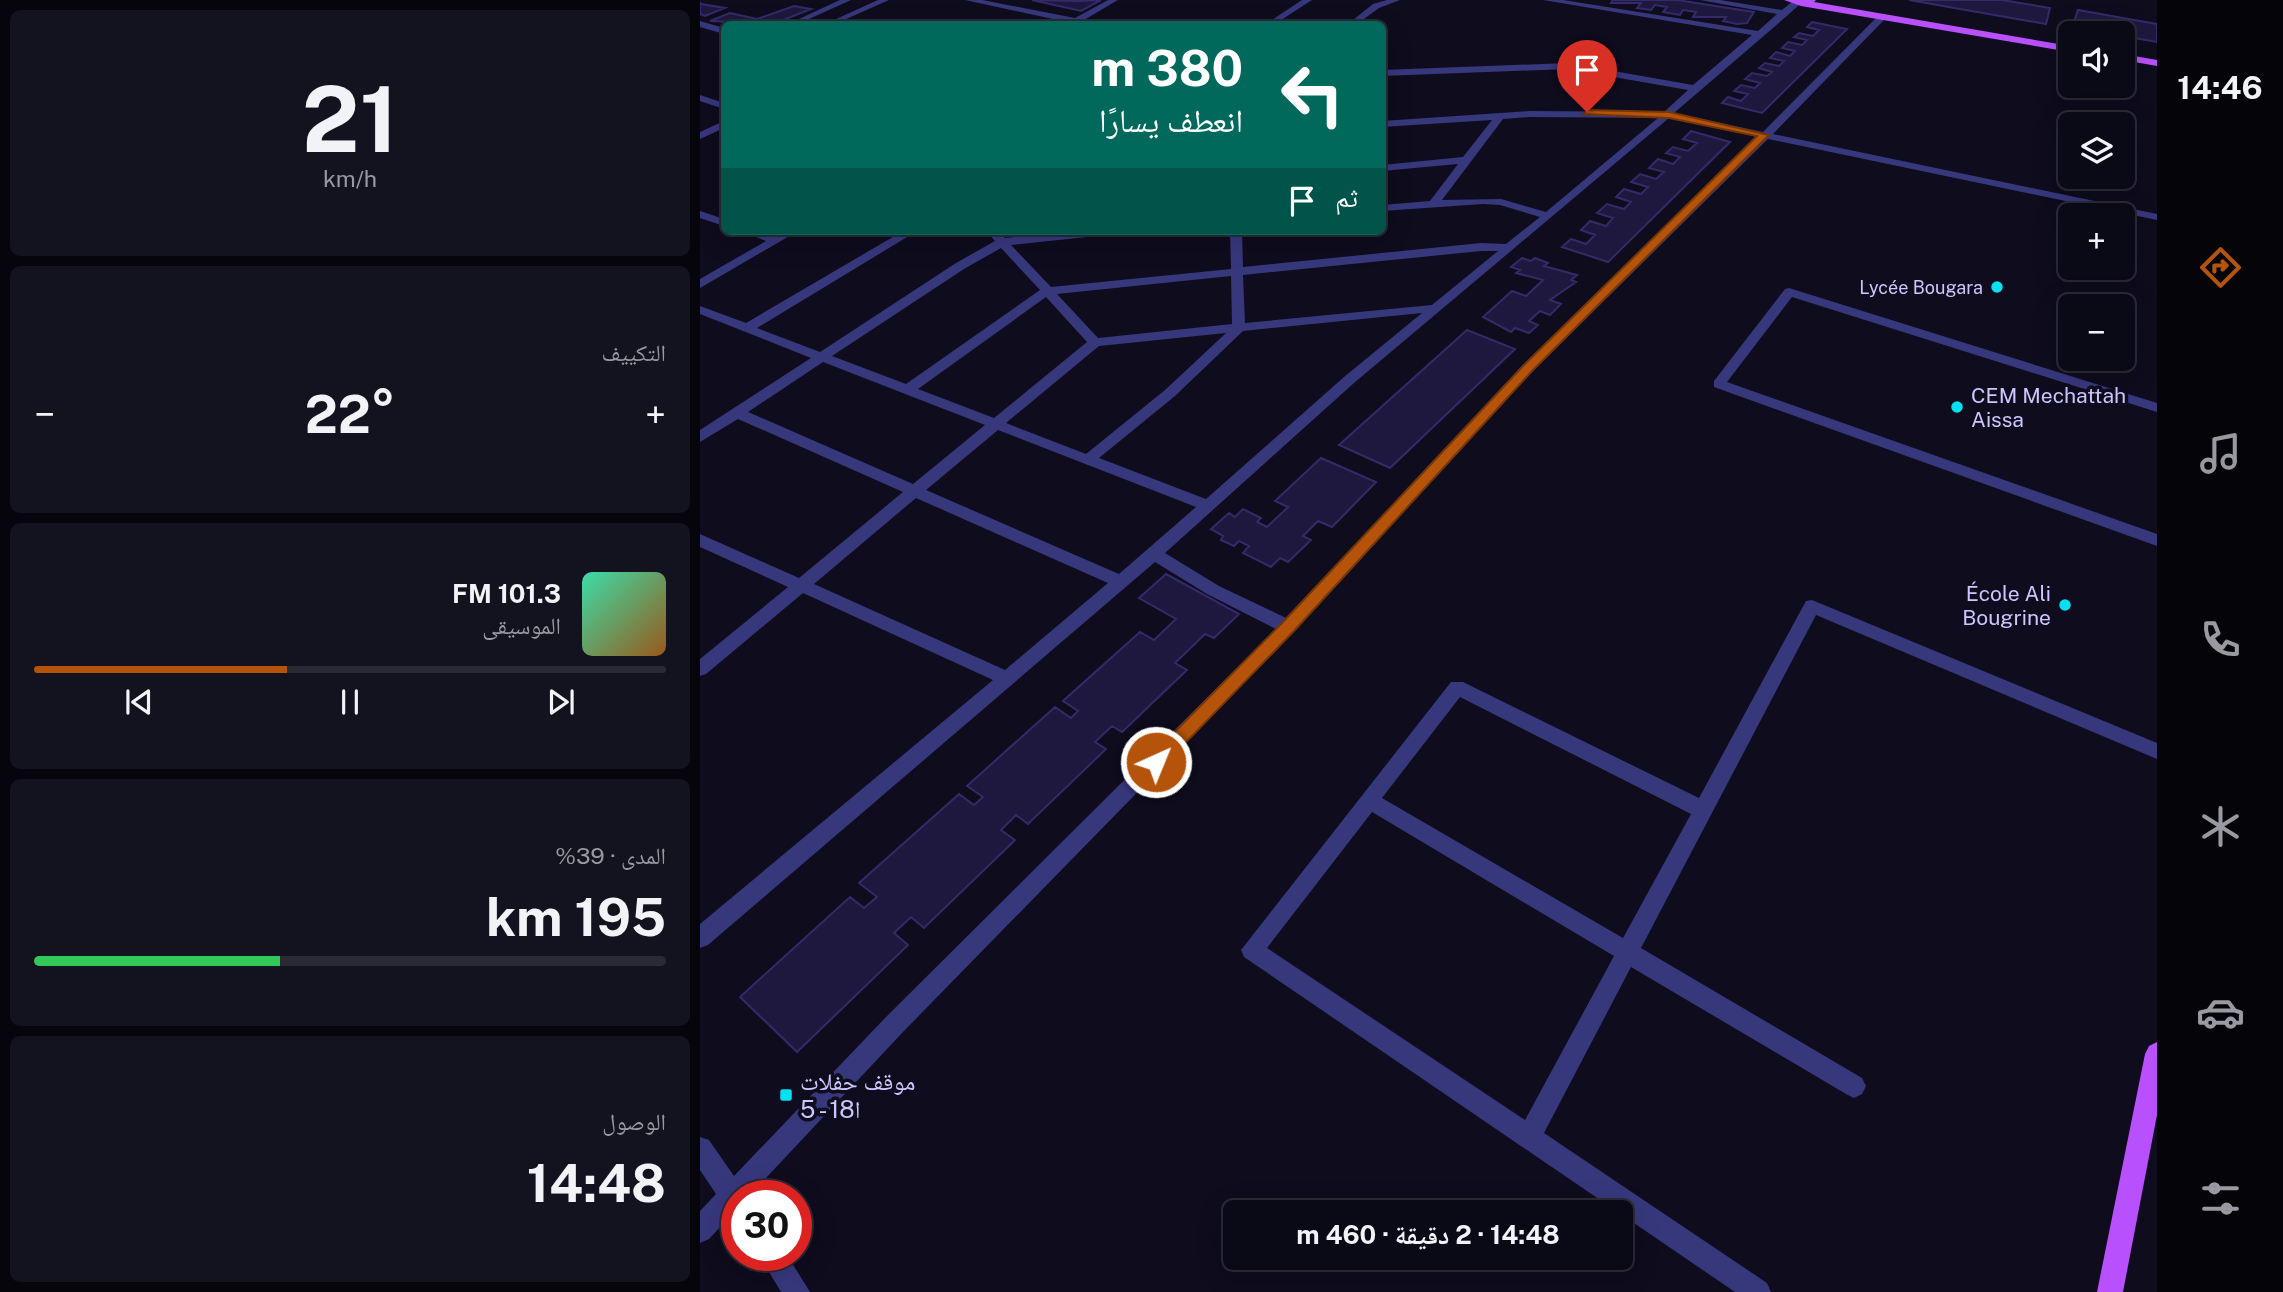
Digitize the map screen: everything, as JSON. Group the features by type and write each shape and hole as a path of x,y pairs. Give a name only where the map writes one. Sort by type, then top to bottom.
{"main road":[{"path":"1832,0 2058,38"},
{"path":"1794,3 2058,46"},
{"path":"2135,51 2157,54"},
{"path":"2135,59 2157,63"},
{"path":"2110,1292 2157,1054"}],"street":[{"path":"799,21 847,0"},
{"path":"837,21 885,0"},
{"path":"969,0 1076,21 1114,0"},
{"path":"1275,21 1308,0"},
{"path":"1356,21 1376,6 1396,0"},
{"path":"1548,0 1761,34"},
{"path":"1704,0 1794,3"},
{"path":"700,938 876,792 1154,554 1264,453 1548,216 1794,3"},
{"path":"752,1180 894,1025 1288,627 1527,369 1882,17"},
{"path":"700,24 721,30"},
{"path":"1386,73 1547,65 1695,88"},
{"path":"700,98 721,105"},
{"path":"1386,124 1587,112 1661,118 2058,207"},
{"path":"1434,203 1501,116"},
{"path":"700,136 721,126"},
{"path":"1760,140 2157,217"},
{"path":"1386,168 1467,160"},
{"path":"1386,208 1434,203 1501,202 1548,216"},
{"path":"700,214 721,222"},
{"path":"2135,223 2157,228"},
{"path":"760,235 775,240"},
{"path":"700,284 784,235"},
{"path":"749,327 904,235"},
{"path":"996,235 1095,342"},
{"path":"700,438 960,266 1003,242 1074,235"},
{"path":"1088,460 1170,393 1240,328 1236,235"},
{"path":"907,390 1046,291 1481,247 1508,248"},
{"path":"2157,408 1789,292 1719,384 2157,540"},
{"path":"700,669 1095,342 1437,308"},
{"path":"700,310 1208,506"},
{"path":"737,413 1121,582"},
{"path":"700,540 1006,678"},
{"path":"1154,554 1213,590 1288,627"},
{"path":"1529,1137 1812,606 2157,751"},
{"path":"1703,810 1457,687 1252,950 1758,1292"},
{"path":"1370,800 1854,1086"},
{"path":"700,1149 722,1180"},
{"path":"700,1230 721,1211"},
{"path":"783,1271 797,1292"}],"building":[{"path":"1032,0 1077,1 1101,0 1081,11"},
{"path":"1613,0 1677,0 1754,12 1747,23 1737,24 1723,21 1726,17 1693,17 1696,12 1683,10 1680,15 1663,12 1667,7 1655,5 1651,10 1637,8 1641,3 1611,3"},
{"path":"1909,0 2002,0 2050,8 2046,24"},
{"path":"700,2 725,8 705,16 700,14"},
{"path":"794,6 811,9 781,21 710,21 730,13 757,19"},
{"path":"2078,10 2157,24 2157,42 2135,38 2135,21 2074,21"},
{"path":"1812,22 1847,29 1762,113 1722,103 1728,97 1741,101 1748,94 1734,91 1741,85 1755,88 1760,83 1745,79 1752,73 1767,76 1772,72 1759,68 1765,63 1779,66 1784,61 1770,58 1776,52 1790,56 1795,51 1782,48 1788,42 1802,45 1807,40 1794,37 1799,33 1813,36 1819,30 1807,27"},
{"path":"1691,131 1730,142 1608,262 1562,247 1571,239 1586,244 1595,235 1581,230 1590,221 1606,226 1613,218 1597,213 1607,204 1624,209 1631,202 1616,197 1624,189 1641,194 1648,187 1631,182 1640,174 1656,179 1664,172 1649,168 1658,159 1673,164 1680,157 1666,153 1673,147 1688,151 1697,143 1683,139"},
{"path":"1522,258 1531,261 1535,258 1548,263 1544,266 1577,275 1571,280 1576,282 1550,300 1561,304 1550,315 1540,311 1529,321 1538,325 1529,333 1515,328 1511,332 1483,317 1512,291 1526,296 1543,280 1516,273 1520,270 1511,267"},
{"path":"1467,330 1515,349 1390,468 1339,445"},
{"path":"1321,458 1376,482 1332,527 1318,521 1303,536 1311,540 1288,562 1280,558 1271,567 1243,553 1249,546 1239,541 1234,546 1221,540 1223,536 1211,529 1229,513 1235,517 1243,509 1261,518 1257,522 1267,527 1288,507 1275,501"},
{"path":"1166,574 1239,614 1214,638 1205,634 1175,663 1187,670 1122,732 1112,726 1095,742 1106,749 1028,824 1016,815 1001,830 1015,840 924,928 911,917 894,933 908,945 797,1052 740,997 850,897 864,908 877,897 859,883 959,794 974,805 983,797 967,786 1055,707 1071,718 1078,711 1063,701 1140,632 1154,640 1176,619 1139,598"}],"place":[{"name":"Lycée Bougara","path":"1997,287"},
{"name":"CEM Mechattah Aissa","path":"1957,407"},
{"name":"École Ali Bougrine","path":"2065,605"},
{"name":"موقف حفلات 5 - 18ا","path":"786,1095"}],"route":[{"path":"1156,762 1288,627 1527,369 1764,135 1669,115 1587,112"}]}
